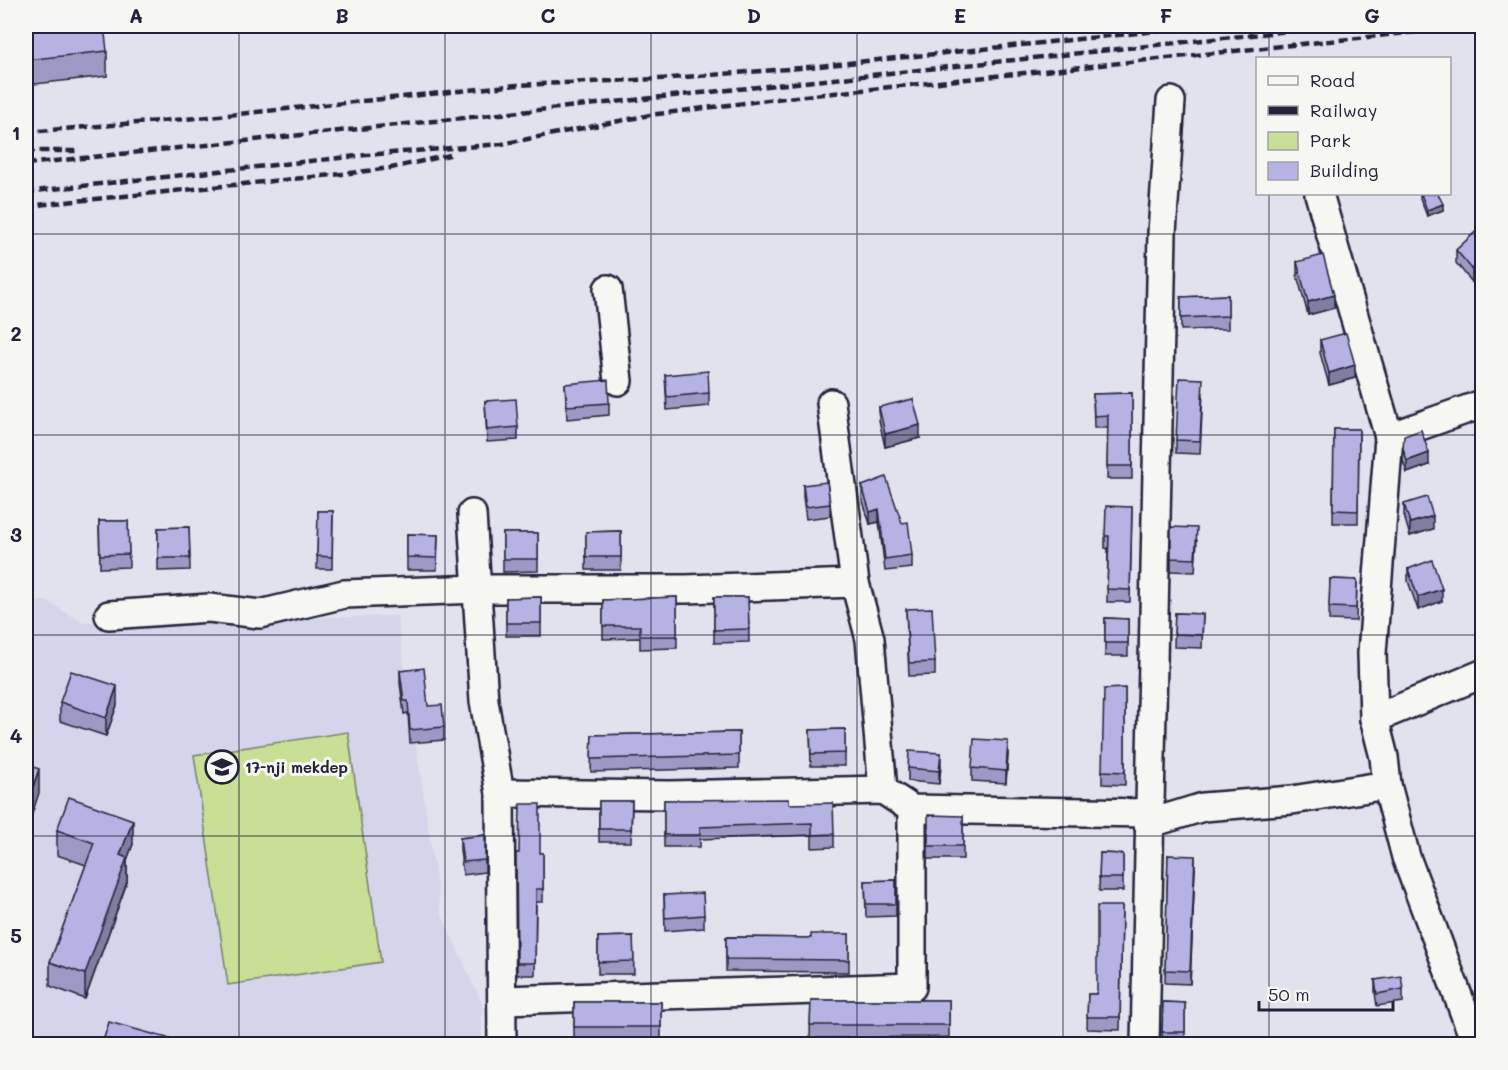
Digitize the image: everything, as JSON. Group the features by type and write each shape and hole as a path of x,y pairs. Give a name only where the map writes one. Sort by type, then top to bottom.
{"street":[{"path":"1145,1044 1162,233 1171,101"},
{"path":"1319,195 1389,437 1372,652 1374,719 1384,757 1387,785 1406,857 1476,1044"},
{"path":"608,289 618,381"},
{"path":"831,403 855,583 870,639 883,790"},
{"path":"1389,437 1482,404"},
{"path":"472,514 484,701 500,793 502,1044"},
{"path":"109,615 209,608 260,614 344,594 478,589 686,589 855,583"},
{"path":"1374,719 1482,674"},
{"path":"500,793 670,795 883,790 912,809 1148,818 1203,807 1292,800 1387,785"},
{"path":"503,1000 912,987 912,809"}],"shaded area":[{"name":"17-nji mekdep","path":"47,601 82,622 397,616 441,913 482,1004 482,1044 26,1044 26,602"}],"green space":[{"path":"348,732 381,962 228,985 194,755"}],"building":[{"path":"26,26 104,26 107,51 26,60"},
{"path":"1421,195 1438,195 1443,204 1427,210"},
{"path":"1482,226 1482,260 1472,269 1456,250"},
{"path":"1323,255 1334,295 1308,302 1297,262"},
{"path":"1228,295 1228,316 1181,318 1181,297"},
{"path":"1346,333 1355,365 1329,373 1320,340"},
{"path":"708,371 709,393 667,397 665,375"},
{"path":"1179,378 1203,379 1200,441 1176,440"},
{"path":"608,380 609,403 567,406 565,384"},
{"path":"1132,393 1132,466 1107,466 1108,415 1094,416 1093,394"},
{"path":"516,399 518,427 487,430 485,401"},
{"path":"913,399 920,425 885,434 879,407"},
{"path":"1334,429 1359,429 1358,511 1333,510"},
{"path":"1421,430 1429,453 1407,461 1403,449 1404,436"},
{"path":"886,477 902,523 908,522 912,555 885,559 879,509 870,512 862,486"},
{"path":"827,482 830,504 806,507 803,485"},
{"path":"1427,497 1433,516 1410,523 1404,504"},
{"path":"1106,506 1132,507 1130,590 1107,589 1109,536 1105,536"},
{"path":"318,511 333,511 332,557 317,556"},
{"path":"99,521 128,521 129,554 100,555"},
{"path":"189,527 190,558 158,558 158,528"},
{"path":"1171,527 1197,528 1195,559 1171,558"},
{"path":"621,531 621,557 586,557 586,532"},
{"path":"503,533 538,533 538,559 503,559"},
{"path":"407,534 438,535 437,558 407,557"},
{"path":"1432,560 1442,589 1418,597 1408,569"},
{"path":"1330,579 1357,580 1356,608 1329,607"},
{"path":"541,597 541,623 506,623 506,598"},
{"path":"677,597 677,636 640,636 640,626 603,626 603,600"},
{"path":"714,597 748,597 749,629 714,630"},
{"path":"932,608 935,662 909,663 906,609"},
{"path":"1175,613 1203,614 1202,635 1174,634"},
{"path":"1105,618 1128,619 1128,643 1105,643"},
{"path":"424,668 428,706 442,705 444,727 410,730 408,701 404,701 400,671"},
{"path":"71,671 117,686 106,718 60,702"},
{"path":"1125,688 1125,772 1102,771 1104,689"},
{"path":"845,729 845,753 811,754 810,730"},
{"path":"739,732 739,755 591,759 592,735"},
{"path":"974,739 1008,741 1006,771 972,768"},
{"path":"909,751 941,753 939,771 908,768"},
{"path":"26,764 39,769 26,807"},
{"path":"69,797 133,820 120,855 127,858 85,974 50,962 94,843 57,830"},
{"path":"789,799 789,804 833,803 834,834 812,835 812,823 700,827 700,835 664,835 664,800"},
{"path":"599,801 632,801 631,829 599,829"},
{"path":"520,804 540,804 543,889 536,889 535,963 517,963 516,853 519,853"},
{"path":"928,815 963,816 963,846 928,846"},
{"path":"485,835 485,860 463,862 460,838"},
{"path":"1100,853 1123,854 1123,878 1099,878"},
{"path":"1168,855 1195,856 1190,971 1165,970"},
{"path":"896,880 896,904 866,904 865,881"},
{"path":"703,893 704,915 665,918 664,895"},
{"path":"1097,906 1122,906 1120,1017 1087,1017 1088,994 1097,994"},
{"path":"811,934 849,934 849,960 726,959 726,937 811,938"},
{"path":"633,936 634,961 598,962 598,937"},
{"path":"1401,976 1403,989 1377,994 1375,980"},
{"path":"811,1000 949,1000 949,1025 810,1025"},
{"path":"574,1002 661,1002 661,1027 574,1027"},
{"path":"1163,1002 1185,1003 1185,1032 1162,1032"},
{"path":"109,1022 189,1044 129,1044 104,1038"}],"railway":[{"path":"26,132 209,117 517,85 659,79 800,68 1188,26"},
{"path":"26,164 1337,26"},
{"path":"26,192 366,155 502,144 650,115 776,99 1473,26"},
{"path":"26,151 76,151"},
{"path":"26,206 342,174 391,168 454,154"}],"place":[{"name":"17-nji mekdep","path":"222,767"}]}
